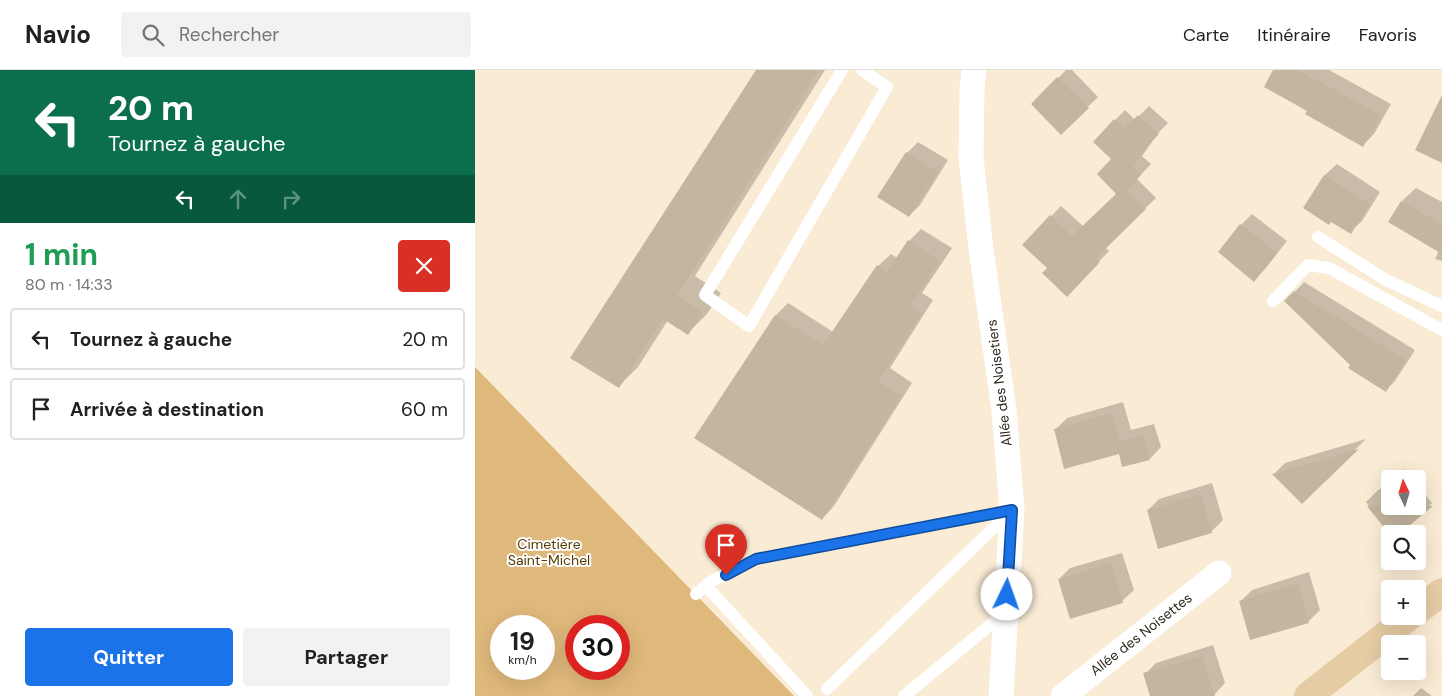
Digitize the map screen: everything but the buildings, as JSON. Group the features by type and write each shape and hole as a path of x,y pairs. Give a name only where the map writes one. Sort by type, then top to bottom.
{"main road":[{"path":"1426,604 1442,592"},
{"path":"1308,696 1399,625"}],"street":[{"name":"Allée des Noisetiers","path":"974,70 971,157 981,249 1004,410 1012,510 1001,696"},
{"name":"Allée des Noisettes","path":"1063,696 1219,573"}],"lane":[{"path":"842,70 705,295 749,326 887,87 863,70"},
{"path":"1318,237 1386,280 1442,306"},
{"path":"1273,301 1308,266 1329,268 1442,330"},
{"path":"696,594 706,586 756,559 1012,510"},
{"path":"827,689 1012,510"},
{"path":"706,586 807,696"},
{"path":"904,696 1006,612"}],"green space":[{"name":"Cimetière Saint-Michel","path":"475,367 794,696 475,696"}],"route":[{"path":"726,575 756,559 1012,510 1007,595"}]}
